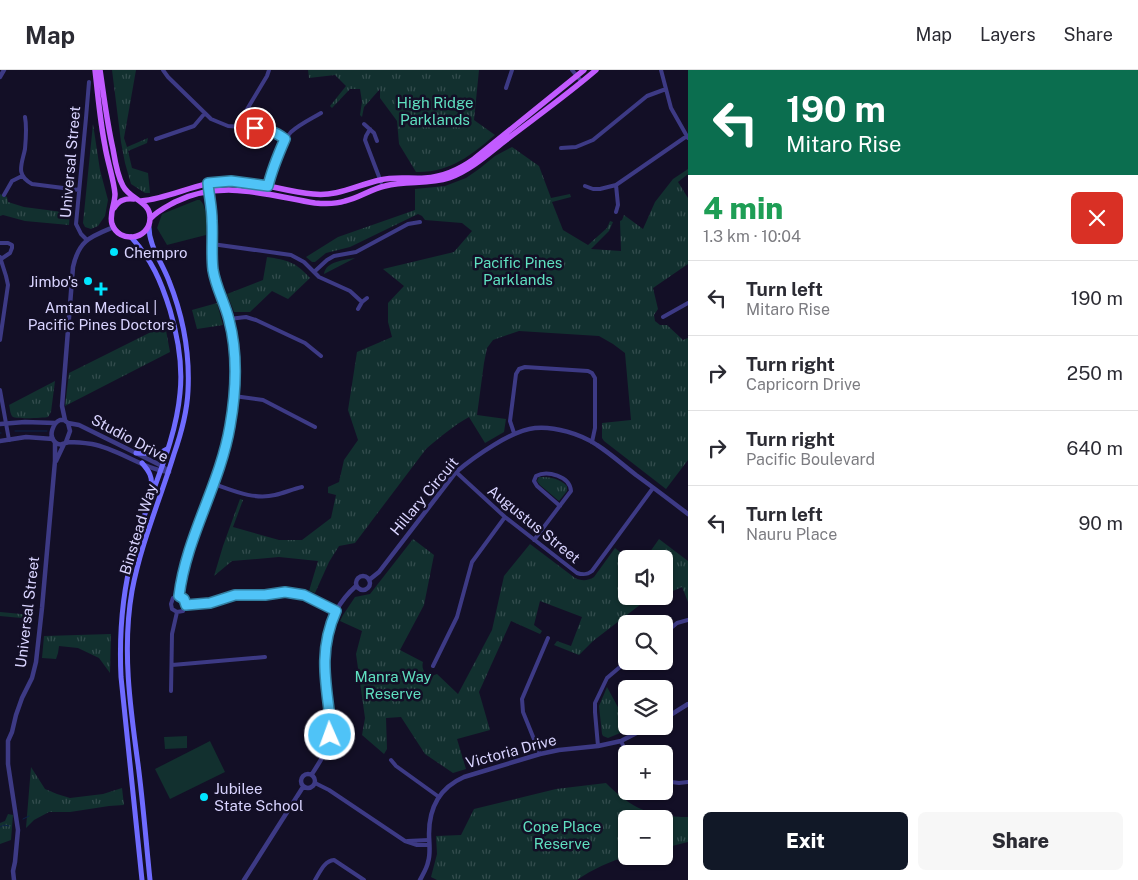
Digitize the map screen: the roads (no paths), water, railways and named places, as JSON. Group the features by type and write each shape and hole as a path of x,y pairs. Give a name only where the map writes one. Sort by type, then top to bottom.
{"main road":[{"path":"94,70 104,142 115,195 111,219 114,227 121,235 131,238 142,234 161,209 196,193 236,190 315,203 337,203 382,186 446,179 472,166 550,108 596,70"},
{"path":"100,70 106,117 115,162 122,185 134,199"},
{"path":"141,202 208,183 231,181 314,194 327,194 380,180 406,177 427,178 446,174 461,168 474,159 584,70"},
{"path":"113,210 116,204 122,200 134,199 141,202 148,209 150,221"},
{"name":"Binstead Way","path":"150,221 150,240 168,280 181,316 188,365 188,393 185,415 169,472 140,554 132,593 128,628 128,674 150,880"},
{"name":"Binstead Way","path":"131,238 146,254 164,290 178,345 180,367 180,392 177,412 168,448 135,544 127,577 121,620 122,696 142,880"},
{"path":"136,453 159,453 168,448"},
{"path":"142,463 152,478 149,501"}],"street":[{"path":"0,77 4,70"},
{"path":"163,70 211,119 228,126 268,130 275,132 285,139"},
{"path":"242,127 246,111 269,70"},
{"path":"506,88 512,70"},
{"path":"572,70 582,82"},
{"path":"585,186 600,190 616,185 687,137 671,108 661,70"},
{"name":"Universal Street","path":"87,240 81,234 76,224 89,82"},
{"path":"561,148 576,146 593,140 647,96 666,90"},
{"path":"266,194 271,171 285,139 304,122 321,113"},
{"path":"156,140 194,126 205,114"},
{"path":"25,116 27,126 25,150 21,165 22,176 32,184 79,190"},
{"path":"364,124 374,133 377,141"},
{"path":"370,129 366,140 382,186"},
{"path":"4,195 12,181 22,176"},
{"path":"179,596 182,577 192,544 228,440 234,396 234,357 229,319 214,278 212,262 212,221 208,183"},
{"path":"616,185 618,205 616,212"},
{"path":"314,272 326,260 334,256 356,252 408,224 420,222"},
{"path":"0,441 26,437 54,441 58,444 65,443 70,431 62,406 73,267 79,248 87,240 114,227"},
{"path":"0,243 12,245 10,253 1,258 8,285 0,340"},
{"path":"212,244 291,255 304,262 319,277 350,290 362,302"},
{"path":"358,309 367,298"},
{"path":"663,317 688,303"},
{"path":"229,319 246,317 256,320 305,343 320,356"},
{"path":"514,433 510,421 516,374 519,369 525,367 588,372 592,373 595,378 595,428 592,442"},
{"path":"0,390 9,440"},
{"path":"234,396 262,400 315,427"},
{"path":"0,424 25,422 54,423 60,420 67,422"},
{"name":"Studio Drive","path":"67,422 136,453 169,472"},
{"path":"54,423 52,432 54,441"},
{"name":"Hillary Circuit","path":"369,580 379,572 456,472 468,462 514,433 536,428 551,428 592,442 688,514"},
{"name":"Universal Street","path":"14,880 13,869 18,830 8,764 8,741 22,698 32,678 36,662 55,461 54,441"},
{"name":"Universal Street","path":"55,461 65,443"},
{"name":"Studio Drive","path":"65,443 95,445 113,450 142,463 161,468"},
{"name":"Augustus Street","path":"456,472 504,517 581,575 592,571 653,488"},
{"path":"534,540 560,506 571,491 571,485 567,481 551,474 536,476 534,481 537,486 560,506"},
{"path":"214,484 247,495 261,497 302,487"},
{"path":"433,666 457,617 472,562 504,517"},
{"path":"312,774 325,753 330,735 331,725 324,658 328,633 336,611 344,598 356,586 359,578 366,577 369,580 369,586 366,590 360,590 356,586"},
{"path":"186,605 210,603 235,595 265,595 285,592 304,595 336,611"},
{"path":"179,596 184,599 186,605 183,611 177,612 172,609 171,604 173,598 179,596"},
{"path":"171,691 172,634 177,612"},
{"path":"673,626 677,623 688,620"},
{"path":"540,754 523,712 522,699 548,638"},
{"path":"172,665 264,657"},
{"path":"598,746 594,712 595,703 607,678 618,669"},
{"path":"673,713 688,704"},
{"name":"Victoria Drive","path":"420,880 429,861 429,823 432,810 439,797 456,780 540,754 598,746 621,740 631,735"},
{"path":"621,740 623,745"},
{"path":"391,760 396,766 439,797"},
{"path":"312,774 315,778 315,783"},
{"path":"303,787 300,783 302,776 312,774"},
{"path":"673,782 688,782"},
{"path":"303,787 310,788 315,783"},
{"path":"315,783 329,790 405,841 429,843"},
{"path":"244,880 303,787"},
{"path":"315,880 326,863 334,860 364,880"}],"waterway":[{"path":"15,431 47,431"},
{"path":"23,819 29,816"},
{"path":"0,827 4,825 9,826"}],"place":[{"name":"Chempro","path":"114,252"},
{"name":"Jimbo's","path":"88,281"},
{"name":"Amtan Medical | Pacific Pines Doctors","path":"101,289"},
{"name":"Jubilee State School","path":"204,797"}],"park label":[{"name":"High Ridge Parklands","path":"435,110"},
{"name":"Pacific Pines Parklands","path":"518,270"},
{"name":"Manra Way Reserve","path":"393,684"},
{"name":"Cope Place Reserve","path":"562,834"}]}
